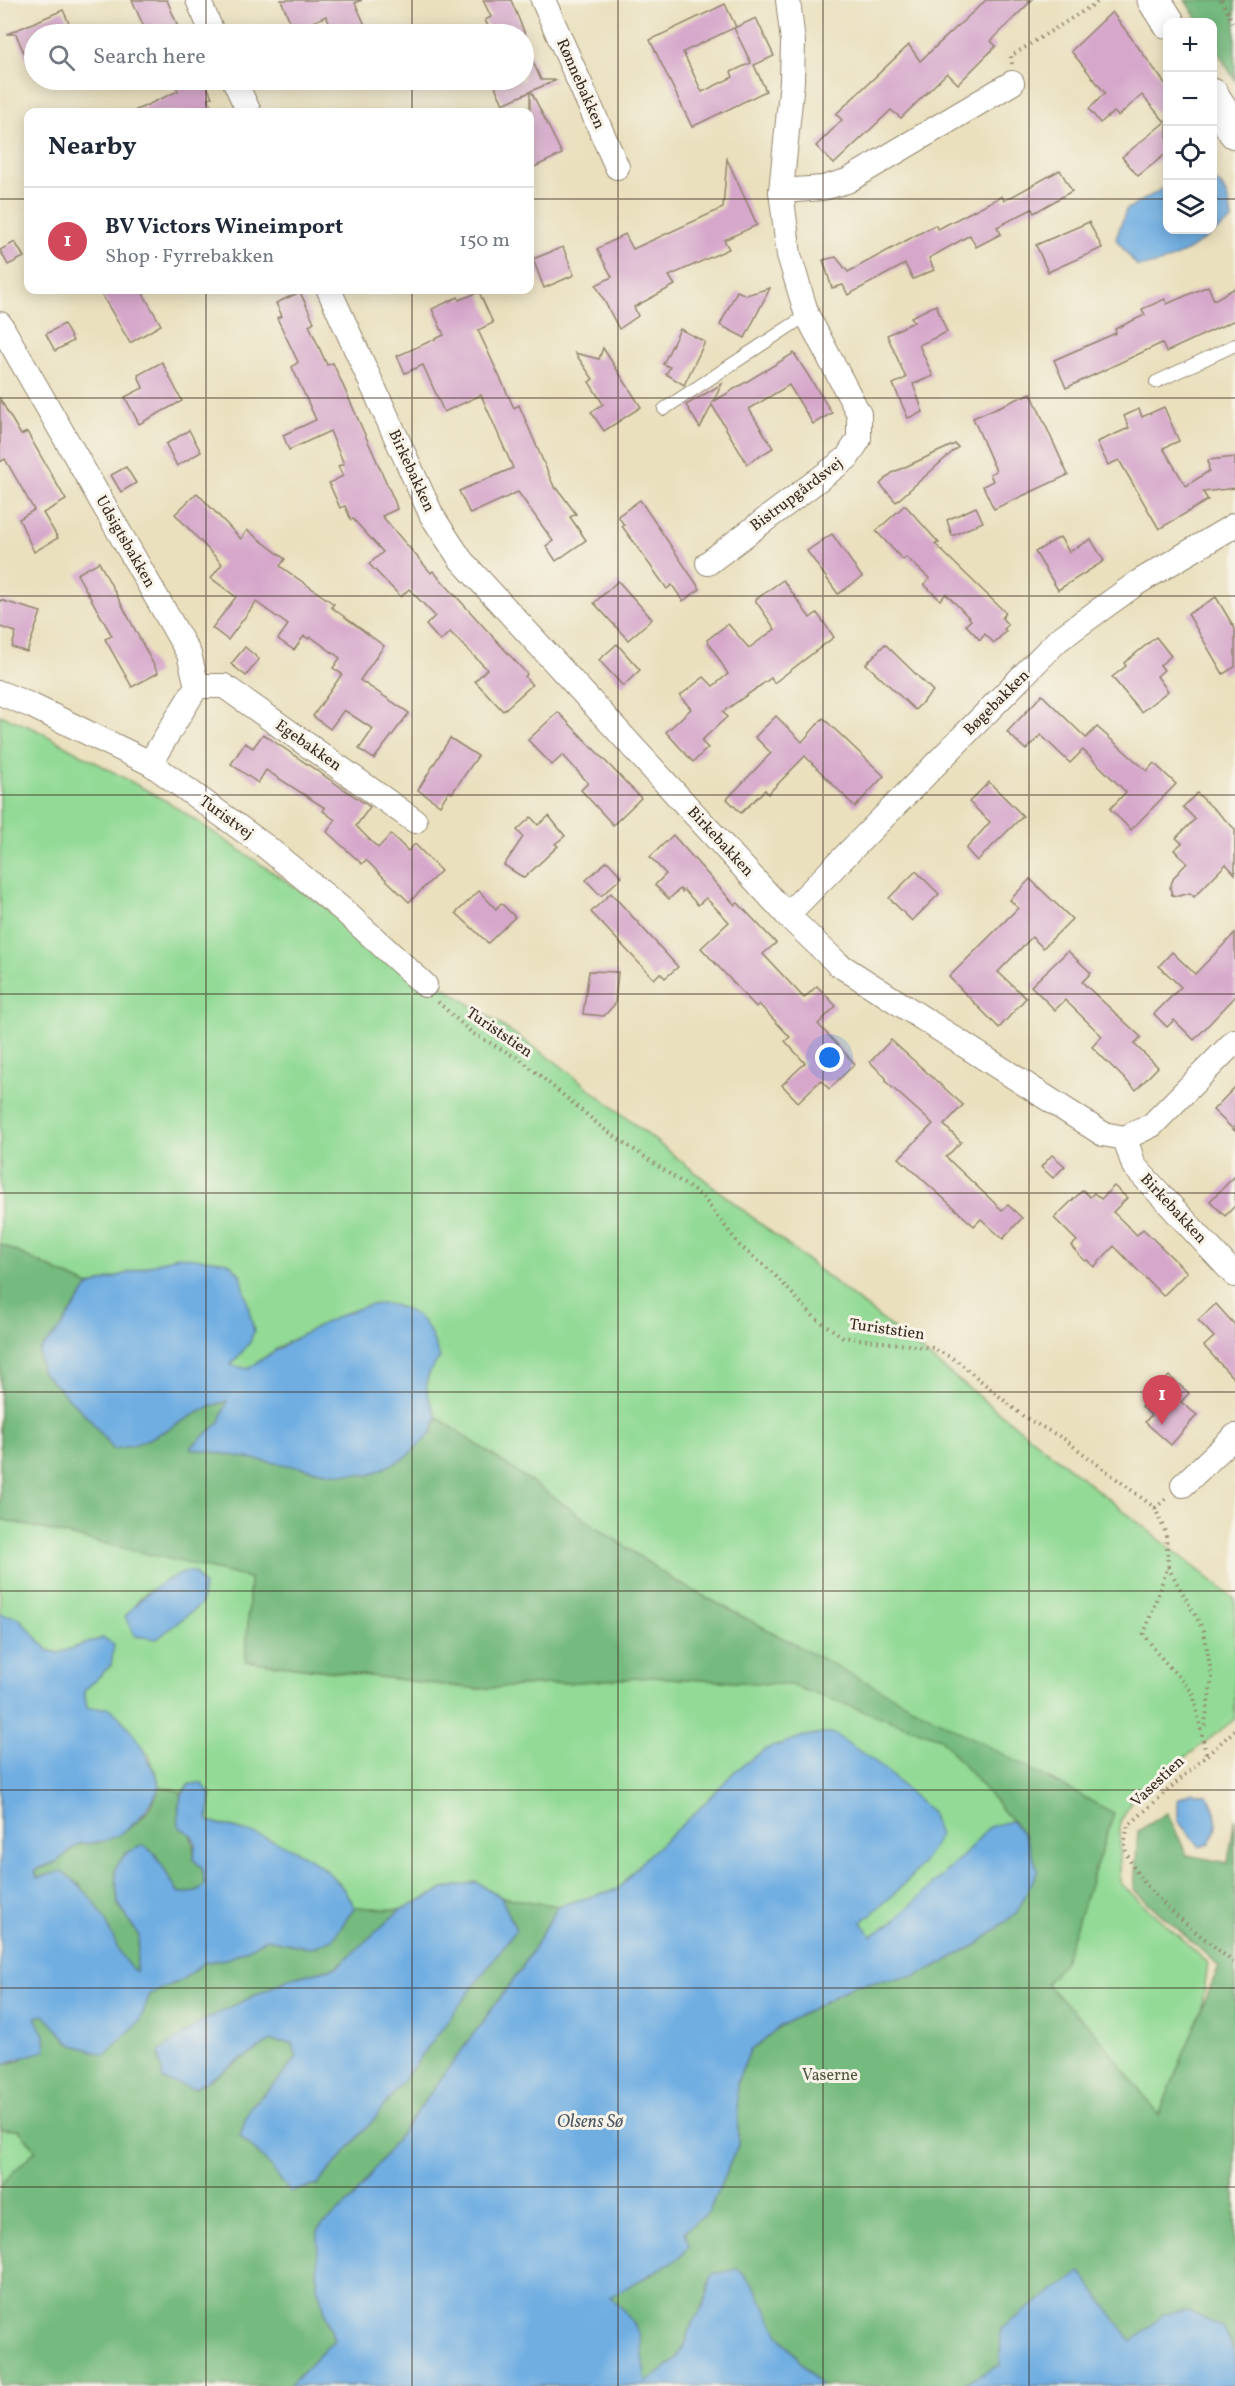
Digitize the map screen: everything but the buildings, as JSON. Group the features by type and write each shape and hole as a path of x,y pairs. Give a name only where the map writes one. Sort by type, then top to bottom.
{"street":[{"path":"198,0 209,24"},
{"name":"Rønnebakken","path":"543,0 616,167"},
{"name":"Bistrupgårdsvej","path":"708,563 847,458 859,439 859,414 807,315 789,255 781,191 792,81 793,42 789,0"},
{"path":"1154,0 1165,18"},
{"path":"781,191 823,188 847,181 1012,83"},
{"path":"239,90 247,108"},
{"path":"1217,103 1235,132"},
{"name":"Birkebakken","path":"331,294 432,516 461,560 787,915 838,964 1103,1134 1125,1138 1134,1166 1235,1275"},
{"name":"Udsigtsbakken","path":"0,324 189,654 197,686"},
{"name":"Bøgebakken","path":"787,915 1059,640 1137,584 1235,525"},
{"path":"150,763 197,686"},
{"name":"Egebakken","path":"197,686 224,686 415,821"},
{"name":"Turistvej","path":"0,693 30,705 150,763 265,846 344,910 425,985"},
{"path":"1125,1138 1152,1125 1235,1041"},
{"path":"1183,1485 1235,1436"}],"lane":[{"path":"664,409 807,315"},
{"path":"1155,382 1235,345"}],"path":[{"path":"1012,83 1011,56 1101,0"},
{"path":"1221,0 1235,26"},
{"name":"Turiststien","path":"425,985 442,1007 472,1033 521,1060 604,1129 703,1197 740,1246 772,1272 814,1317 843,1337 932,1348 956,1360 1024,1417 1064,1439 1119,1478 1155,1508 1166,1534 1168,1566 1144,1634 1193,1693 1206,1754"},
{"path":"1168,1566 1204,1631 1212,1678 1203,1733"},
{"name":"Vasestien","path":"1235,1730 1128,1826 1124,1840 1126,1853 1150,1890 1235,1964"}],"green space":[{"path":"1185,0 1235,0 1235,80 1217,51 1217,18 1196,18"},
{"path":"0,715 33,728 168,802 556,1062 1235,1599 1235,1719 1132,1799 1120,1823 1120,1883 1208,1963 1192,2075 1235,2128 1235,2386 200,2386 569,1903 558,1906 501,1897 476,1882 444,1889 400,1910 355,1907 343,1888 311,1860 271,1840 208,1821 211,1794 190,1784 182,1792 160,1786 149,1755 87,1708 84,1691 111,1665 103,1638 58,1653 48,1650 18,1617 0,1614 0,1519 250,1578 246,1661 478,1689 651,1677 739,1682 776,1634 675,1581 437,1417 425,1390 429,1369 354,1309 282,1345 248,1369 230,1365 250,1342 178,1256 89,1286 0,1244","holes":["188,1571 125,1617 145,1593"]},
{"name":"Vaserne","path":"0,1244 89,1286 59,1330 39,1351 41,1371 88,1417 113,1449 143,1441 213,1406 228,1401 220,1422 191,1448 333,1473 369,1475 405,1458 432,1432 437,1417 675,1581 1114,1813 1064,1962 1046,1984 1095,2032 1159,2115 1219,1966 1134,1890 1138,1831 1167,1813 1187,1855 1228,1863 1235,1818 1235,2352 1223,2328 1163,2314 1132,2342 1037,2305 1001,2328 1001,2365 960,2386 821,2386 779,2335 755,2287 712,2275 705,2303 692,2323 688,2338 676,2360 645,2383 640,2345 634,2326 620,2307 609,2297 625,2286 652,2275 685,2231 709,2211 738,2145 737,2082 750,2051 779,2027 855,1985 917,1976 978,1944 1017,1912 1025,1836 940,1738 790,1685 651,1677 478,1689 246,1661 250,1578 0,1519"},
{"path":"160,1786 182,1792 178,1810 190,1834 194,1860 202,1868 205,1885 193,1893 178,1892 155,1854 144,1845 126,1853 115,1869 118,1904 139,1936 136,1972 123,1962 101,1913 79,1884 37,1879 35,1871 56,1862 80,1843 100,1842 128,1829 150,1808"},
{"path":"501,1897 558,1906 522,1968 353,2199 319,2229 317,2286 334,2340 289,2386 0,2386 0,2185 36,2150 19,2130 0,2129 0,2065 19,2061 45,2035 34,2017 44,2014 71,2044 140,2021 150,1994 182,1980 203,1963 230,1958 267,1939 311,1948 333,1939 355,1907 400,1910 337,1967 289,1979 204,2020 194,2089 271,2041 292,2043 297,2057 277,2082 249,2108 240,2136 264,2159 290,2191 516,1930"},
{"path":"0,2129 19,2130 36,2150 0,2185"}],"water":[{"path":"1217,182 1225,191 1232,220 1217,230"},
{"path":"1163,188 1163,234 1212,234 1175,257 1163,262 1137,266 1116,239 1126,210"},
{"path":"178,1256 228,1262 241,1275 254,1331 250,1342 231,1365 248,1369 312,1329 366,1306 392,1305 416,1316 432,1336 440,1358 429,1373 426,1386 437,1417 432,1432 405,1458 370,1475 333,1473 190,1448 220,1422 227,1401 212,1406 157,1435 113,1449 88,1417 41,1371 39,1351 59,1330 89,1286"},
{"path":"188,1571 195,1573 204,1586 201,1604 157,1639 135,1636 125,1617 153,1589"},
{"path":"0,1614 18,1617 48,1650 58,1653 103,1638 114,1644 111,1665 84,1691 87,1708 110,1708 127,1725 151,1764 160,1786 147,1809 129,1828 106,1840 80,1843 56,1862 35,1870 37,1878 62,1871 79,1886 99,1909 125,1961 136,1972 139,1936 118,1903 115,1869 126,1853 143,1845 155,1854 178,1892 193,1893 205,1885 202,1868 194,1860 195,1843 192,1835 179,1827 178,1815 179,1804 186,1789 190,1784 202,1784 211,1794 208,1821 251,1833 292,1849 311,1859 328,1872 343,1888 355,1907 333,1939 311,1948 267,1939 230,1958 203,1963 182,1980 150,1994 140,2021 105,2055 71,2044 44,2015 35,2017 45,2035 46,2050 0,2065"},
{"name":"Olsens Sø","path":"833,1733 880,1765 931,1812 939,1835 916,1872 862,1922 871,1936 893,1922 965,1854 989,1827 1011,1821 1025,1836 1038,1870 1017,1912 978,1944 917,1976 854,1985 779,2027 750,2051 737,2082 738,2145 709,2211 685,2231 689,2245 679,2258 610,2297 625,2311 639,2333 646,2382 676,2360 688,2338 692,2323 705,2303 712,2274 738,2269 755,2287 779,2335 821,2386 289,2386 334,2340 317,2286 318,2229 353,2199 522,1968 558,1906 618,1889 645,1858 697,1811 735,1771 764,1750 804,1736"},
{"path":"1192,1792 1207,1795 1216,1819 1215,1831 1210,1844 1199,1847 1178,1821 1178,1799"},
{"path":"476,1882 501,1897 516,1930 375,2118 317,2185 290,2192 264,2159 240,2136 249,2108 277,2082 297,2057 292,2043 271,2041 194,2089 163,2080 159,2052 204,2020 289,1979 337,1967 400,1910 444,1889"},
{"path":"1081,2272 1132,2342 1163,2314 1189,2311 1223,2328 1235,2352 1235,2386 960,2386 1000,2365 1001,2328"}],"place":[{"name":"BV Victors Wineimport","path":"1162,1425"}]}
